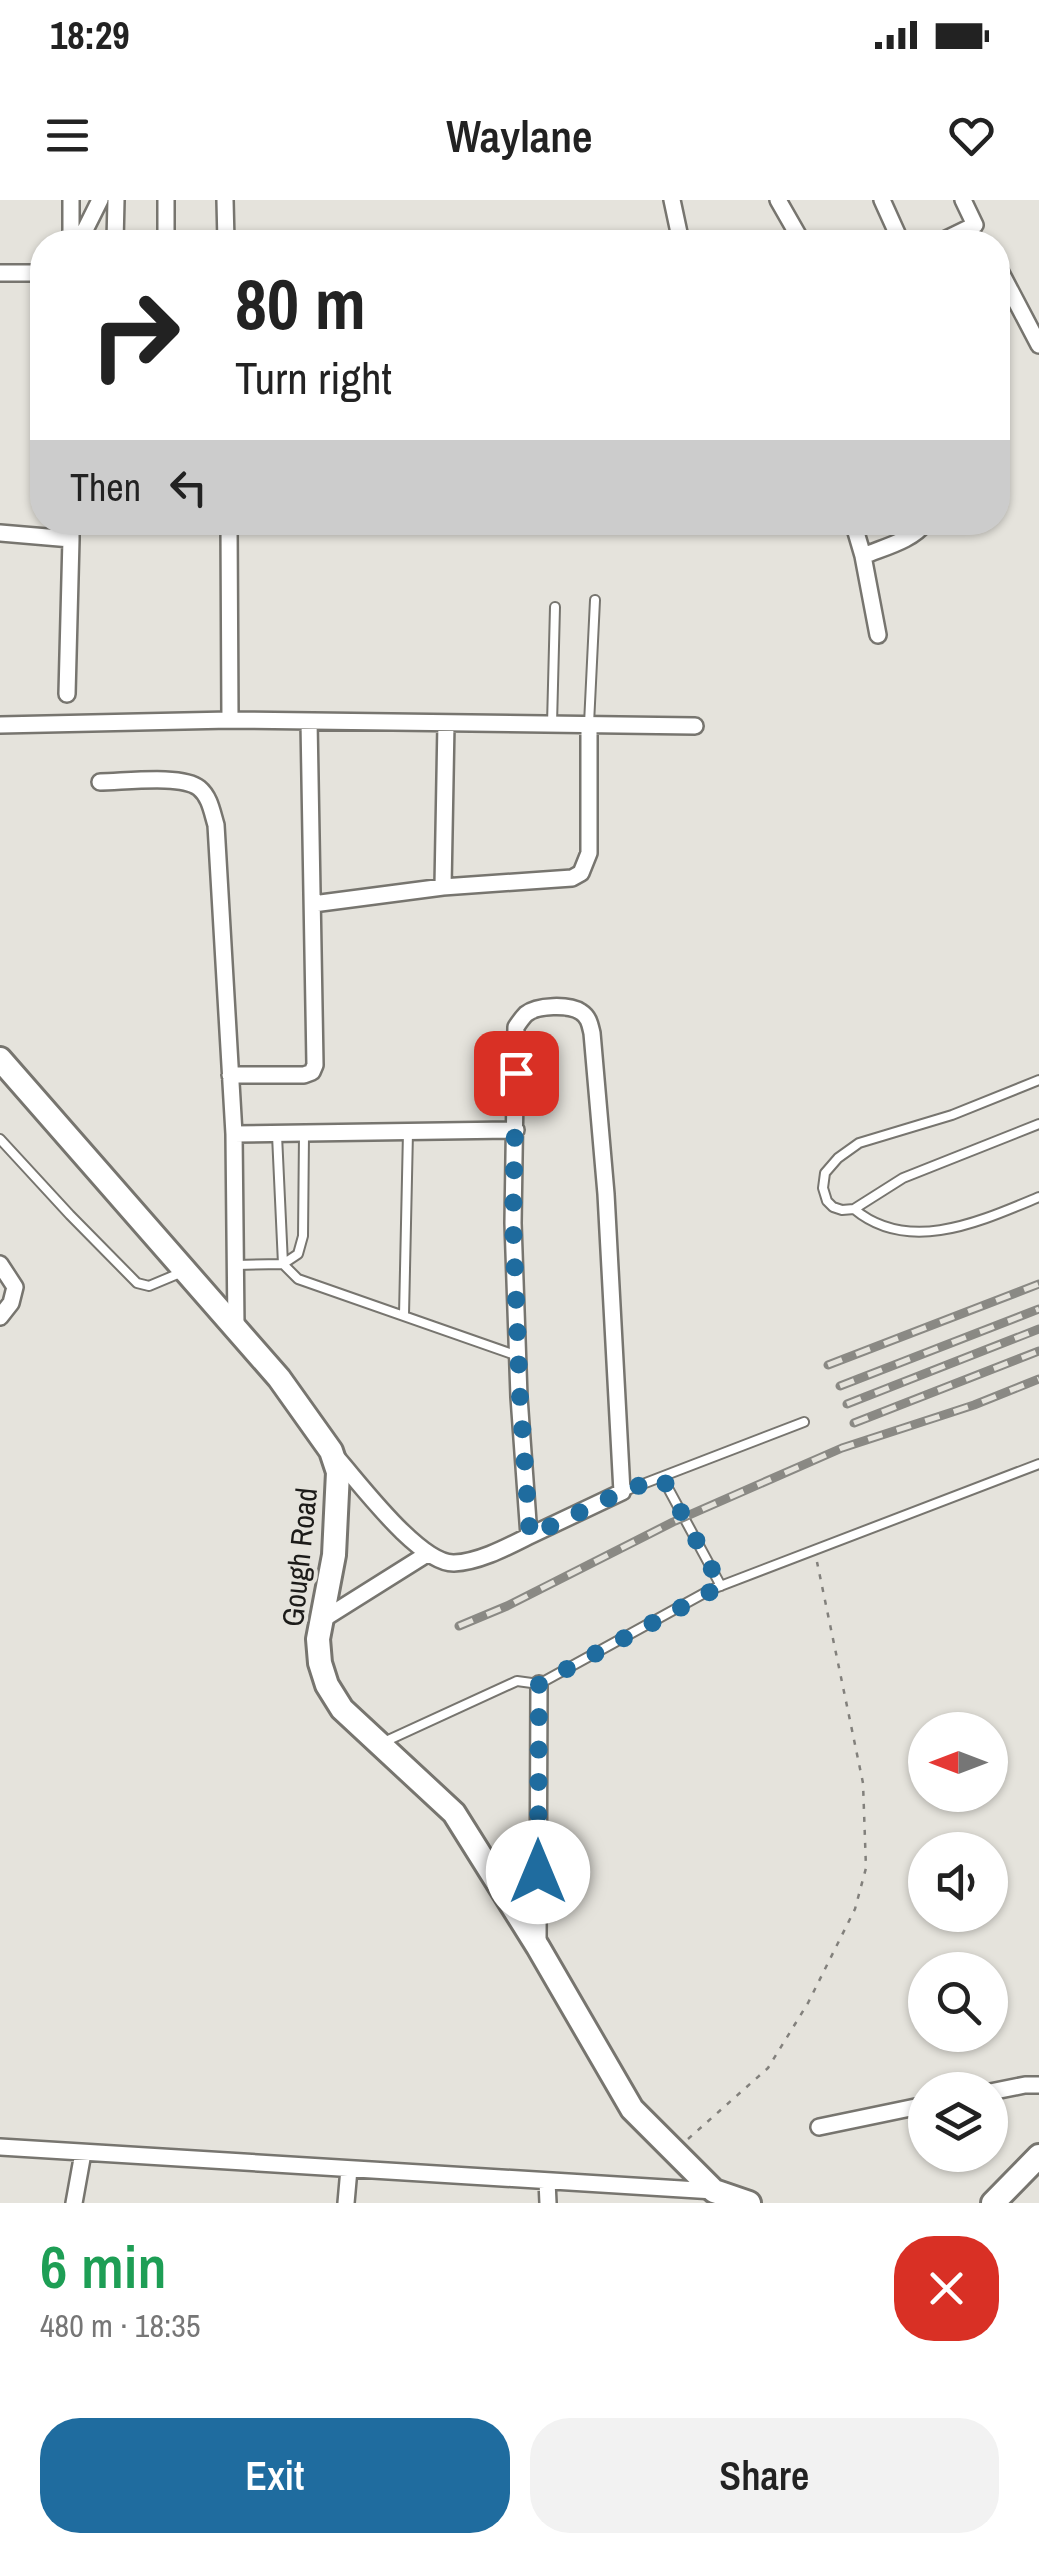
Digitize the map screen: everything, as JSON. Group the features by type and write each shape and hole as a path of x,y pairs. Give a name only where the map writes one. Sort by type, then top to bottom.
{"street":[{"path":"71,200 71,230"},
{"path":"85,230 100,200"},
{"path":"115,230 116,200"},
{"path":"166,200 166,230"},
{"path":"225,200 226,230"},
{"path":"672,200 678,230"},
{"path":"778,200 795,230"},
{"path":"882,200 896,230"},
{"path":"962,200 978,230"},
{"path":"965,230 975,225"},
{"path":"0,273 30,273"},
{"path":"1010,291 1039,345"},
{"path":"0,533 30,532"},
{"path":"68,694 71,535"},
{"path":"229,535 230,720"},
{"path":"857,535 878,635"},
{"path":"863,556 913,535"},
{"path":"0,726 230,720 695,726"},
{"path":"230,1075 312,1072 315,1056 309,721"},
{"path":"443,888 446,723"},
{"path":"313,904 572,878 581,873 589,853 589,724"},
{"path":"100,782 184,781 198,787 208,800 216,825 234,1134 236,1328"},
{"path":"331,1451 427,1554 452,1563 472,1560 530,1536 622,1492 606,1194 592,1033 583,1012 538,1008 528,1012 516,1027 513,1223 530,1536"},
{"name":"Gough Road","path":"0,1059 279,1378 331,1451 338,1472 334,1555 318,1639 326,1685 342,1709 454,1814 538,1947 632,2109 714,2191 748,2203"},
{"path":"234,1134 516,1130"},
{"path":"0,1264 15,1287 11,1303 0,1317"},
{"path":"322,1620 427,1554"},
{"path":"538,1947 539,1684"},
{"path":"1008,2088 1039,2085"},
{"path":"820,2127 908,2109"},
{"path":"0,2147 547,2181 652,2195 714,2191"},
{"path":"74,2203 84,2153"},
{"path":"992,2203 1039,2156"},
{"path":"346,2203 350,2169"},
{"path":"547,2181 548,2203"}],"lane":[{"path":"589,724 594,600"},
{"path":"552,724 556,607"},
{"path":"1039,1080 952,1115 853,1146 830,1166 823,1180 827,1201 833,1208 854,1208 903,1178 1039,1124"},
{"path":"404,1316 408,1132"},
{"path":"276,1134 283,1264 298,1279 518,1356"},
{"path":"236,1265 283,1264 298,1254 302,1244 304,1134"},
{"path":"0,1139 137,1283 149,1286 184,1271"},
{"path":"854,1208 889,1228 930,1233 1039,1197"},
{"path":"622,1492 804,1422"},
{"path":"380,1744 517,1681 539,1684 721,1586 1039,1464"},
{"path":"662,1477 721,1586"}],"path":[{"path":"674,2151 768,2068 808,2004 855,1909 866,1868 863,1782 815,1550"}],"railway":[{"path":"828,1365 1039,1284"},
{"path":"840,1386 1039,1309"},
{"path":"847,1404 1039,1329"},
{"path":"854,1423 1039,1351"},
{"path":"459,1626 673,1522 842,1448 974,1405 1039,1379"}],"route":[{"path":"516,1073 513,1223 530,1536 662,1477 721,1586 539,1684 538,1872"}]}
